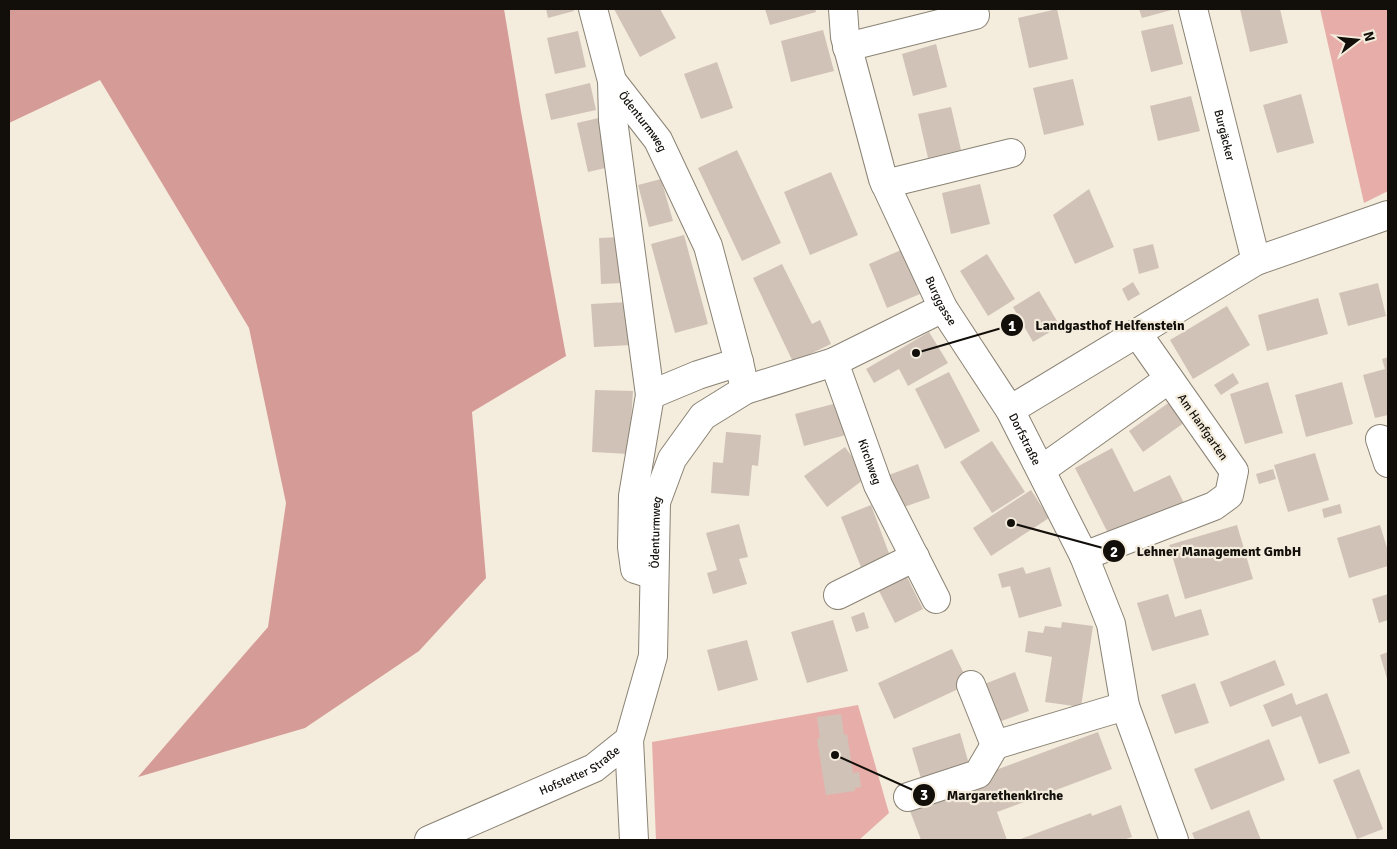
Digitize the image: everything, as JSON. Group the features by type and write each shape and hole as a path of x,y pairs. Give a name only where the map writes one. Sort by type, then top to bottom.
{"street":[{"name":"Ödenturmweg","path":"593,9 612,81 616,147 650,395 633,496 632,547 635,569 654,575 656,502 672,459 703,416 745,390 834,362 943,308"},
{"name":"Burggasse","path":"843,9 847,47 885,184 943,308 1010,410"},
{"name":"Burgäcker","path":"1193,9 1256,261"},
{"path":"847,47 975,15"},
{"name":"Ödenturmweg","path":"612,81 658,140 708,246 745,390"},
{"path":"885,184 1011,153"},
{"name":"Dorfstraße","path":"1174,840 1125,706 1110,624 1084,556 1010,410 1256,261 1388,215"},
{"name":"Am Hanfgarten","path":"1084,556 1214,506 1229,495 1234,471 1137,333"},
{"path":"650,395 698,375 739,362"},
{"name":"Kirchweg","path":"834,362 878,485 936,599"},
{"path":"1041,470 1169,379"},
{"path":"838,595 915,557"},
{"name":"Hofstetter Straße","path":"429,840 594,768 629,740 653,656 654,575"},
{"path":"972,685 995,745"},
{"path":"908,798 978,774 995,745 1125,706"},
{"path":"629,740 634,840"}],"shaded area":[{"path":"9,9 504,9 566,356 472,412 486,578 419,651 305,728 138,777 268,627 286,503 249,328 100,80 9,123"},
{"path":"1320,9 1388,9 1388,191 1364,203"},
{"path":"858,705 889,813 859,840 656,840 652,742"}],"building":[{"path":"546,9 573,9 574,11 548,18"},
{"path":"614,9 660,9 676,38 640,57"},
{"path":"765,9 815,9 816,12 770,25"},
{"path":"1057,9 1068,59 1029,68 1018,18"},
{"path":"1139,9 1175,9 1142,18"},
{"path":"1240,9 1280,9 1288,43 1250,52"},
{"path":"1173,24 1183,64 1151,72 1141,31"},
{"path":"823,30 834,71 791,82 781,41"},
{"path":"578,31 586,67 555,74 547,38"},
{"path":"936,44 947,87 913,96 902,54"},
{"path":"717,62 733,108 701,119 684,74"},
{"path":"1073,79 1084,125 1044,135 1033,88"},
{"path":"590,83 596,110 551,120 545,94"},
{"path":"1301,94 1314,143 1277,153 1263,105"},
{"path":"1191,96 1200,131 1158,141 1150,106"},
{"path":"951,107 961,150 928,158 918,114"},
{"path":"603,117 614,166 588,172 577,123"},
{"path":"737,150 781,243 742,261 698,168"},
{"path":"831,172 858,235 810,255 784,192"},
{"path":"661,179 673,221 649,227 638,185"},
{"path":"980,184 990,224 951,234 942,193"},
{"path":"1089,189 1114,247 1075,264 1053,215"},
{"path":"684,235 708,324 675,333 651,244"},
{"path":"621,237 623,283 601,284 599,238"},
{"path":"1153,244 1159,268 1139,274 1133,249"},
{"path":"901,250 920,294 887,308 869,264"},
{"path":"987,254 1015,299 988,316 960,271"},
{"path":"782,264 812,324 820,320 831,344 793,362 753,278"},
{"path":"1133,282 1140,294 1128,301 1122,289"},
{"path":"1378,283 1386,316 1348,326 1339,293"},
{"path":"1039,291 1060,326 1033,342 1013,307"},
{"path":"1318,298 1328,334 1267,351 1258,315"},
{"path":"629,302 631,345 594,347 591,304"},
{"path":"1227,306 1250,345 1193,379 1170,340"},
{"path":"929,332 948,363 908,386 899,369 874,383 866,369"},
{"path":"1388,357 1388,415 1375,418 1363,375 1385,369 1382,359"},
{"path":"949,372 980,431 945,449 915,389"},
{"path":"1233,373 1239,383 1221,395 1214,385"},
{"path":"1268,382 1283,433 1245,444 1230,394"},
{"path":"1342,382 1353,424 1306,437 1295,395"},
{"path":"595,390 633,391 629,454 592,452"},
{"path":"1174,399 1188,420 1143,452 1129,431"},
{"path":"837,403 846,435 804,446 795,414"},
{"path":"726,432 761,435 758,466 752,465 749,496 711,493 713,462 723,463"},
{"path":"992,441 1025,492 992,513 960,462"},
{"path":"845,447 867,477 827,507 804,476"},
{"path":"1112,448 1134,492 1170,475 1184,503 1108,533 1075,468"},
{"path":"1315,453 1329,500 1288,512 1274,465"},
{"path":"918,464 930,498 901,508 889,475"},
{"path":"1273,469 1276,479 1259,484 1256,474"},
{"path":"1031,490 1049,518 991,556 973,528"},
{"path":"1340,504 1342,513 1324,518 1322,509"},
{"path":"871,505 890,556 861,567 841,517"},
{"path":"739,524 748,557 739,559 747,584 713,594 707,573 717,570 706,533"},
{"path":"1237,525 1253,579 1185,599 1169,545"},
{"path":"1380,525 1388,551 1388,566 1349,578 1337,538"},
{"path":"1023,567 1026,574 1050,567 1062,606 1019,618 1010,586 1002,588 998,574"},
{"path":"907,577 923,609 895,623 879,591"},
{"path":"1168,594 1175,617 1201,609 1209,635 1152,651 1137,603"},
{"path":"1388,594 1388,620 1379,623 1372,599"},
{"path":"864,612 869,628 856,632 851,617"},
{"path":"833,620 848,671 807,683 791,632"},
{"path":"1062,622 1093,626 1081,707 1045,702 1052,657 1025,652 1028,631 1043,633 1045,626 1061,628"},
{"path":"747,640 758,680 718,691 707,650"},
{"path":"952,649 969,684 894,719 878,683"},
{"path":"1388,652 1388,682 1380,655"},
{"path":"1275,660 1285,685 1230,707 1220,682"},
{"path":"1015,672 1029,711 996,723 982,685"},
{"path":"1195,683 1209,723 1175,734 1161,695"},
{"path":"1292,693 1296,705 1327,693 1350,753 1319,764 1301,716 1272,727 1263,705"},
{"path":"841,714 844,735 847,734 853,773 859,772 861,787 855,788 855,791 826,795 817,739 820,738 817,717"},
{"path":"1098,732 1112,769 997,812 1007,840 921,840 907,803"},
{"path":"960,733 971,771 923,785 912,748"},
{"path":"1269,739 1285,780 1211,810 1194,769"},
{"path":"1359,769 1383,829 1357,839 1333,780"},
{"path":"1121,805 1132,837 1123,840 1018,840 1091,813 1092,816"},
{"path":"1249,810 1261,840 1195,840 1192,833"}],"place":[{"name":"Landgasthof Helfenstein","path":"916,353"},
{"name":"Lehner Management GmbH","path":"1011,523"},
{"name":"Margarethenkirche","path":"835,755"}]}
